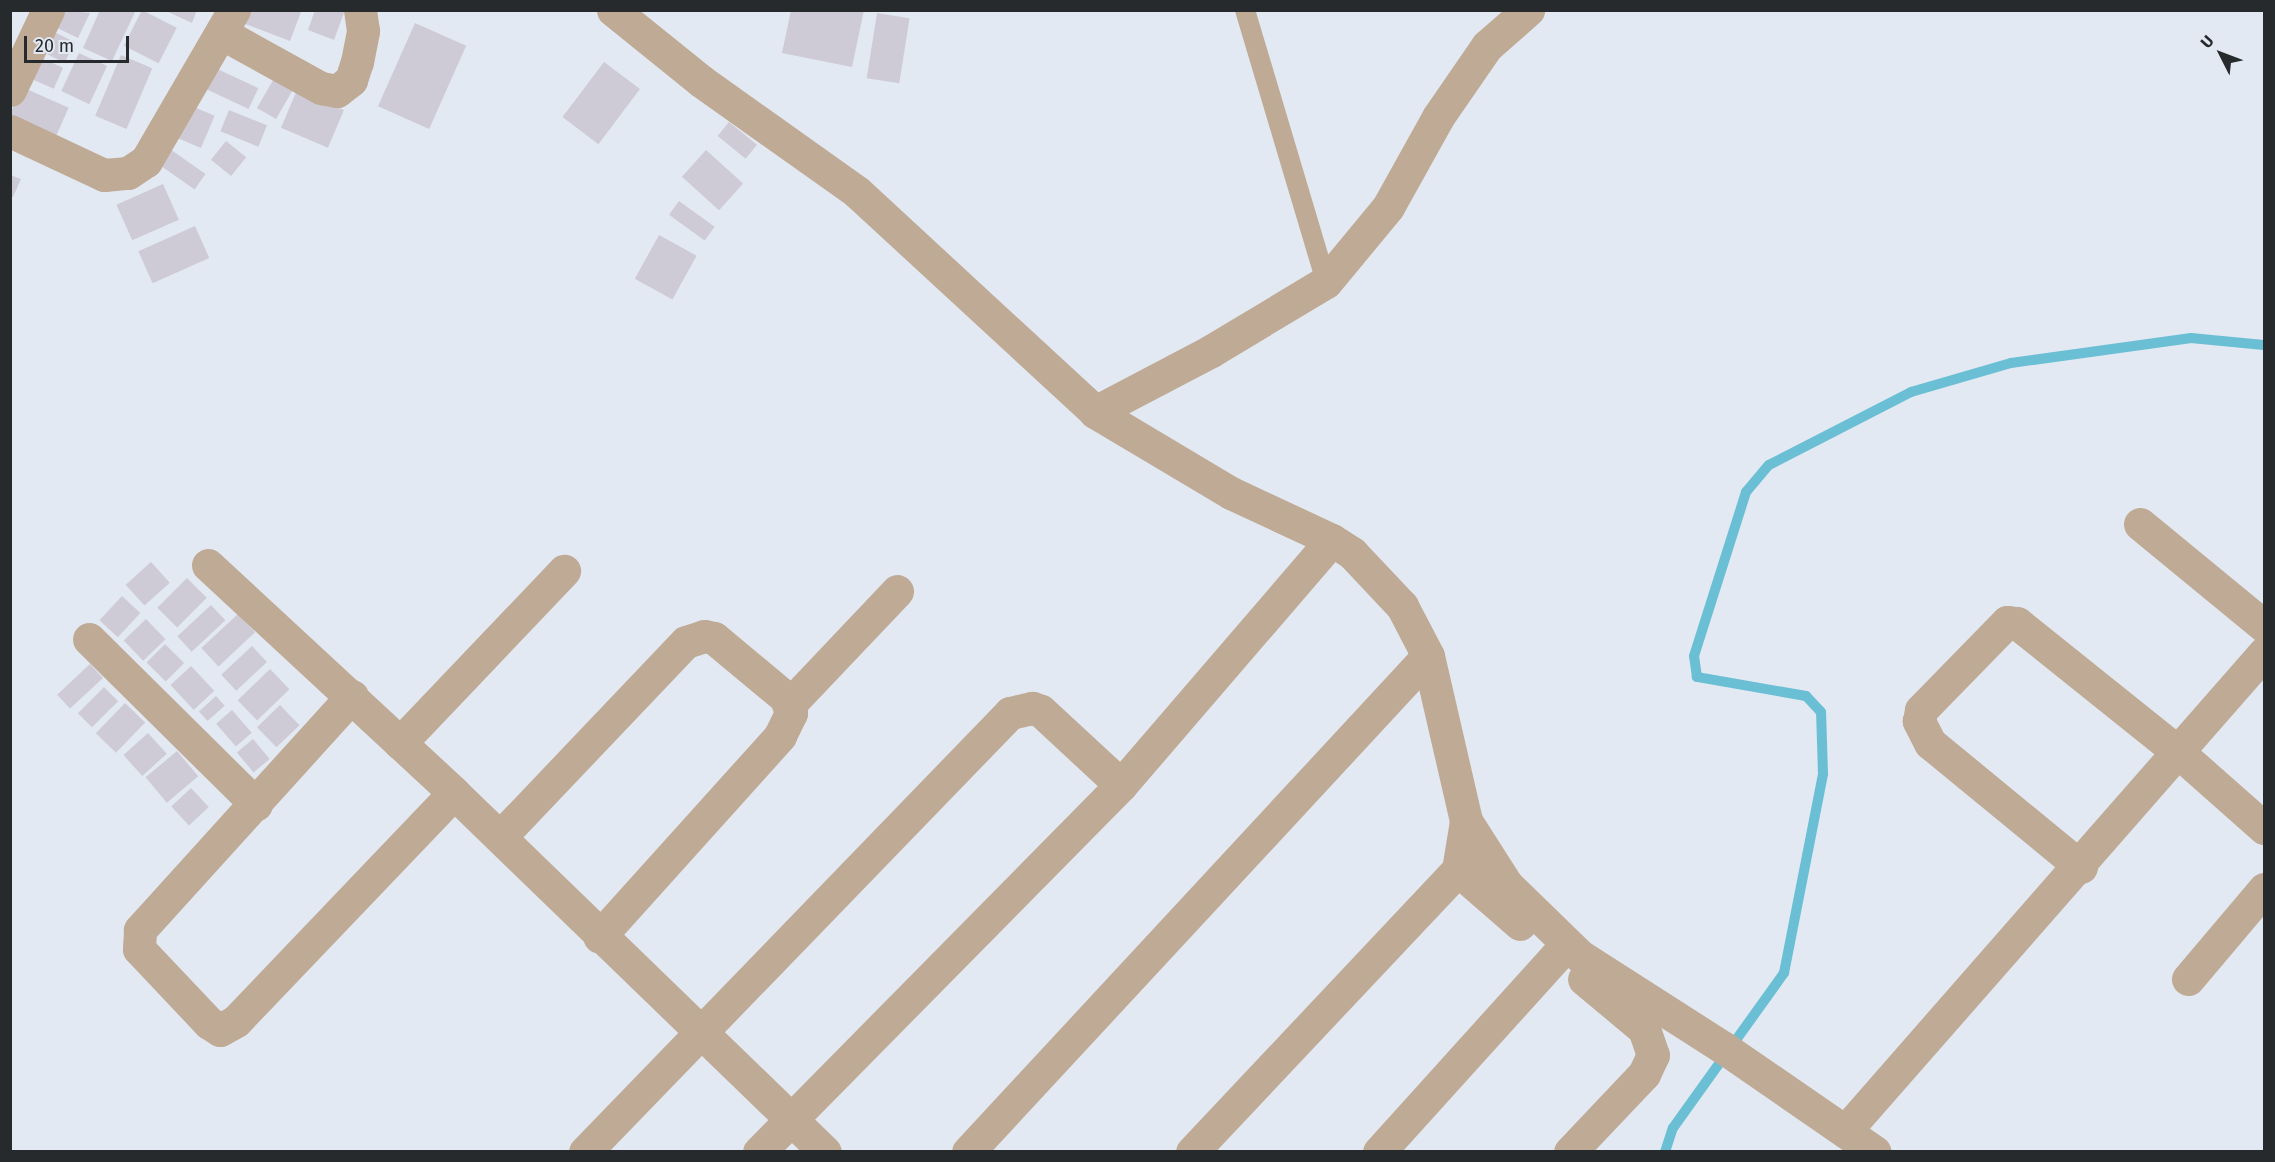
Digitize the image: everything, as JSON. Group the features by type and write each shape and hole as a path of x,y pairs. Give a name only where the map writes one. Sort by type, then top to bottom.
{"street":[{"path":"10,90 48,10"},
{"path":"10,131 104,175 128,173 146,161 228,22 321,88 338,91 351,80 357,62 363,31 360,10"},
{"path":"613,10 752,118 857,192 1095,412 1231,493 1332,540 1387,587 1428,656 1466,821 1507,885 1580,956 1846,1129 1875,1152"},
{"path":"1095,412 1211,351 1326,282 1388,207 1438,117 1487,46 1528,10"},
{"path":"2140,524 2265,626"},
{"path":"759,1152 1121,785 1332,540"},
{"path":"208,565 352,696 454,793 599,937 700,1029 825,1152"},
{"path":"400,743 564,571"},
{"path":"789,705 897,591"},
{"path":"2081,867 1930,743 1919,721 1921,710 2003,624 2012,621 2178,752 2265,828"},
{"path":"500,837 686,642 704,636 714,639 786,698 790,719 780,736 599,937"},
{"path":"89,639 256,804"},
{"path":"1846,1129 2081,867 2265,653"},
{"path":"968,1152 1428,656"},
{"path":"352,696 256,804 146,920 137,938 144,956 209,1023 220,1030 236,1021 454,793"},
{"path":"585,1152 700,1029 1010,713 1032,708 1041,711 1121,785"},
{"path":"1192,1152 1458,870 1466,821"},
{"path":"1458,870 1644,1029 1653,1055 1644,1074 1570,1152"},
{"path":"2188,979 2265,889"},
{"path":"1379,1152 1556,956"}],"lane":[{"path":"1245,10 1326,282"}],"building":[{"path":"59,10 90,13 78,38 51,25"},
{"path":"100,10 136,10 112,61 83,48"},
{"path":"142,10 177,28 159,63 124,46"},
{"path":"164,10 197,10 192,23"},
{"path":"244,10 296,10 301,12 290,41 240,22"},
{"path":"315,10 345,10 334,40 308,30"},
{"path":"791,10 864,10 852,67 782,53"},
{"path":"877,13 910,18 899,83 867,78"},
{"path":"415,23 466,46 429,129 378,106"},
{"path":"46,28 75,42 65,63 36,49"},
{"path":"79,53 107,66 89,104 61,91"},
{"path":"32,54 63,68 54,89 23,75"},
{"path":"121,55 152,68 127,129 95,116"},
{"path":"604,62 640,89 598,144 562,117"},
{"path":"213,67 258,88 249,109 203,88"},
{"path":"276,75 295,86 276,119 257,108"},
{"path":"22,87 69,108 54,141 10,121 10,114"},
{"path":"297,90 344,110 328,148 281,128"},
{"path":"187,104 215,116 201,148 173,136"},
{"path":"229,110 267,125 258,147 220,131"},
{"path":"729,122 757,145 746,159 718,136"},
{"path":"226,141 246,157 231,176 211,160"},
{"path":"167,147 206,174 195,190 156,163"},
{"path":"706,150 743,183 719,210 682,177"},
{"path":"10,175 21,179 13,197 10,196"},
{"path":"163,184 179,220 132,240 116,205"},
{"path":"679,201 715,227 705,241 669,215"},
{"path":"195,226 209,258 153,283 138,251"},
{"path":"659,235 697,256 672,300 635,279"},
{"path":"151,562 170,583 144,606 126,585"},
{"path":"187,578 207,598 177,627 157,608"},
{"path":"122,596 140,613 118,637 99,620"},
{"path":"211,605 225,620 192,652 177,636"},
{"path":"238,614 255,632 218,666 201,648"},
{"path":"146,619 165,639 143,661 124,641"},
{"path":"165,644 184,663 166,681 147,662"},
{"path":"252,646 267,662 236,691 221,675"},
{"path":"90,664 103,678 70,709 57,695"},
{"path":"191,666 214,691 194,710 171,685"},
{"path":"270,669 289,689 257,720 238,700"},
{"path":"104,687 118,701 92,727 78,713"},
{"path":"216,696 225,706 208,721 199,711"},
{"path":"125,703 145,722 116,753 96,733"},
{"path":"280,705 299,725 276,747 257,727"},
{"path":"232,710 252,733 236,746 216,724"},
{"path":"148,733 167,754 142,776 123,755"},
{"path":"253,739 270,759 254,772 237,752"},
{"path":"177,751 198,776 167,803 146,777"},
{"path":"191,788 209,807 189,825 171,806"}],"waterway":[{"path":"1665,1152 1673,1128 1784,973 1823,774 1821,712 1806,696 1697,677 1694,656 1746,492 1769,465 1911,392 2011,363 2191,338 2264,345"}]}
